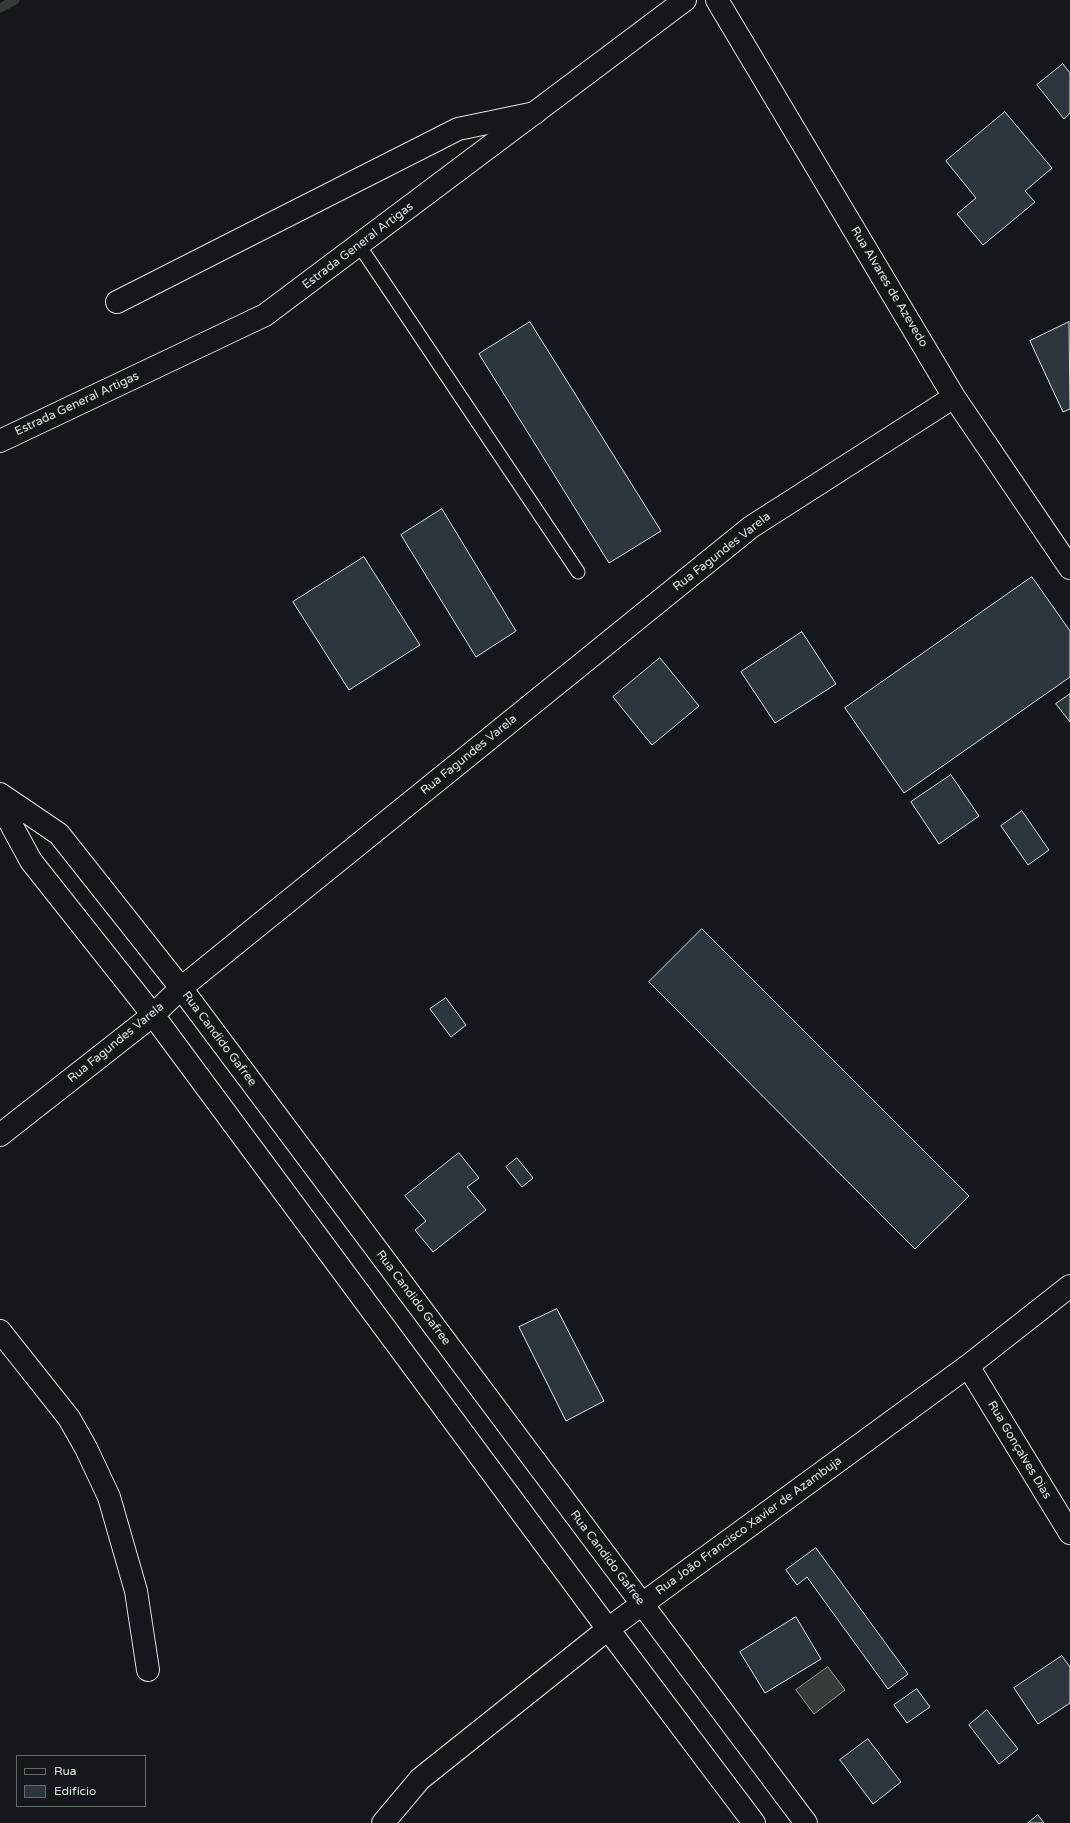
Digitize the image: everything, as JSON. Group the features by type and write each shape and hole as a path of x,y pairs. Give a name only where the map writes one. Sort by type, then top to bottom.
{"street":[{"name":"Estrada General Artigas","path":"0,441 265,315 685,0"},
{"name":"Rua Alvares de Azevedo","path":"717,0 954,397 1070,568"},
{"path":"117,302 458,129 535,113"},
{"name":"Rua Fagundes Varela","path":"0,1135 153,1014 181,988 751,527 954,397"},
{"name":"Rua Candido Gafree","path":"0,794 59,834 181,988 806,1823"},
{"path":"0,804 31,861 153,1014 608,1629 754,1823"},
{"name":"Rua João Francisco Xavier de Azambuja","path":"383,1823 420,1779 608,1629 968,1366 1070,1286"},
{"path":"0,1331 68,1418 86,1448 109,1497 136,1591 148,1670"},
{"name":"Rua Gonçalves Dias","path":"968,1366 1070,1533"}],"lane":[{"path":"359,245 578,572"}],"shaded area":[{"path":"828,1667 845,1690 814,1714 796,1690"}],"building":[{"path":"1063,64 1070,73 1070,113 1064,119 1037,85"},
{"path":"1005,112 1052,168 1025,191 1035,202 983,245 957,214 976,198 946,161"},
{"path":"530,322 661,531 609,563 479,354"},
{"path":"1069,322 1070,409 1063,412 1030,341"},
{"path":"442,509 516,631 476,657 401,535"},
{"path":"364,557 420,645 349,690 293,602"},
{"path":"1032,577 1070,631 1070,677 904,793 845,708"},
{"path":"802,632 836,684 775,723 741,672"},
{"path":"660,658 699,706 652,745 613,697"},
{"path":"1070,694 1070,722 1056,704"},
{"path":"951,775 979,816 939,844 911,802"},
{"path":"1022,811 1049,850 1028,865 1001,826"},
{"path":"702,929 969,1196 915,1249 649,982"},
{"path":"446,998 466,1025 451,1037 430,1009"},
{"path":"459,1153 479,1178 467,1187 486,1210 433,1252 415,1230 426,1221 405,1196"},
{"path":"517,1158 533,1178 522,1187 506,1167"},
{"path":"557,1309 604,1401 566,1421 519,1327"},
{"path":"816,1548 908,1674 888,1689 807,1577 797,1585 786,1570"},
{"path":"796,1617 821,1659 765,1693 740,1652"},
{"path":"1062,1656 1070,1667 1070,1703 1038,1724 1014,1688"},
{"path":"917,1689 930,1707 907,1723 894,1705"},
{"path":"987,1710 1018,1749 999,1764 969,1725"},
{"path":"868,1739 901,1782 873,1804 840,1760"},
{"path":"1038,1815 1044,1823 1028,1823"}],"waterway":[{"path":"0,8 15,0"}]}
